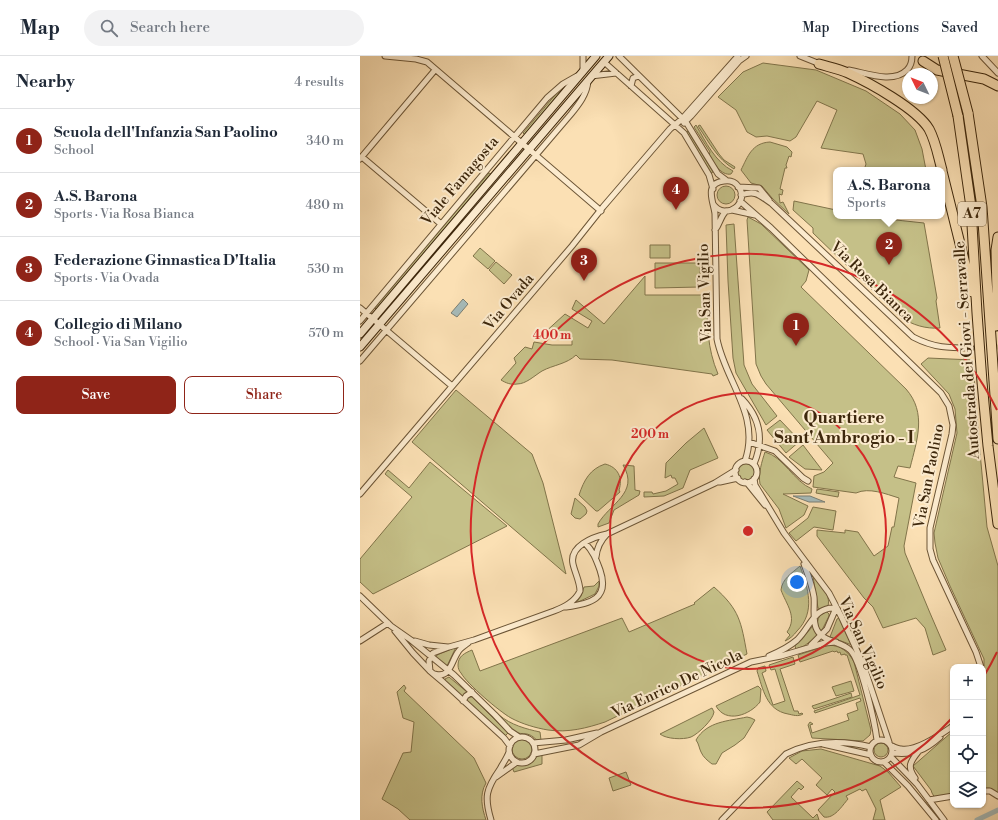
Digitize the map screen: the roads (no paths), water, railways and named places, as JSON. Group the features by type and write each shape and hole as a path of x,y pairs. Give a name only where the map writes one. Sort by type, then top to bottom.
{"highway":[{"name":"Autostrada dei Giovi - Serravalle","path":"943,56 958,116 971,206 977,313 988,446 998,524"},
{"name":"Autostrada dei Giovi - Serravalle","path":"953,56 968,113 982,207 998,439"},
{"path":"921,58 938,70 984,79 998,86"},
{"name":"A7","path":"819,64 849,74 911,110 922,120 933,138 941,167"},
{"name":"A7","path":"945,182 977,313"},
{"path":"994,382 997,355 996,250 998,237"}],"main road":[{"name":"Viale Famagosta","path":"360,334 596,56 604,62"},
{"name":"Viale Famagosta","path":"360,347 609,56"}],"street":[{"path":"385,56 416,58 427,62 601,211"},
{"path":"582,73 583,56"},
{"path":"619,56 684,120 716,171 726,180 734,182 738,187 741,195 740,202"},
{"path":"625,56 629,66"},
{"path":"684,120 738,56"},
{"path":"675,125 684,120 739,61 746,56"},
{"path":"800,56 819,64 889,78 903,74 909,69 911,66 912,56"},
{"path":"982,56 998,73"},
{"name":"Via San Vigilio","path":"604,62 684,133 709,175 712,189 711,196 715,214 717,339 725,366 740,398 748,426 749,442 745,461"},
{"path":"436,70 361,158 441,224"},
{"path":"590,78 616,72"},
{"name":"Viale Famagosta","path":"360,320 554,90 582,73"},
{"path":"631,86 632,78 639,76"},
{"name":"Viale Famagosta","path":"360,361 581,101 590,78"},
{"name":"Via Ovada","path":"360,494 670,129 675,125"},
{"path":"712,189 717,183 726,180"},
{"name":"Via Rosa Bianca","path":"738,187 759,188 771,203 913,337 922,342 942,348 971,348"},
{"name":"Via Rosa Bianca","path":"741,195 748,192 754,193 771,203"},
{"name":"Via San Vigilio","path":"715,231 722,215 737,206 740,202"},
{"name":"Via San Paolino","path":"740,202 757,215 941,393 948,403 952,416 952,434 930,528 930,549 933,560 976,652 980,664"},
{"path":"713,204 718,209 757,215"},
{"path":"360,308 452,386"},
{"name":"Via San Vigilio","path":"740,398 748,405 760,434 760,445 754,464"},
{"path":"749,442 775,451 808,481"},
{"path":"563,607 574,600 580,591 572,559 575,550 585,543 715,483 736,470 738,465 745,461 754,464 757,471 754,479 750,482 745,482 738,478 715,483"},
{"path":"736,470 738,478"},
{"name":"Via San Vigilio","path":"754,479 754,483 766,501 768,509"},
{"name":"Via San Vigilio","path":"745,482 768,509 802,560 829,593 863,664 890,744"},
{"path":"596,557 599,544 607,534"},
{"path":"431,672 429,661 433,654 563,607 587,603 597,597 602,592 604,582 596,557 585,543"},
{"name":"Via San Vigilio","path":"802,560 810,579 814,596 815,616"},
{"path":"360,596 390,624 413,653 431,672 504,738 510,749 512,758 517,762"},
{"path":"822,636 816,629 815,616 823,610 836,608"},
{"name":"Via Enrico De Nicola","path":"805,648 822,636 829,626 836,608"},
{"name":"Via Enrico De Nicola","path":"494,779 517,762 522,763 528,761 534,754 585,743 601,732 740,666 765,658 786,648 796,641 806,630 815,616"},
{"path":"360,641 390,624"},
{"name":"Via Enrico De Nicola","path":"390,624 449,671 495,714 510,731 519,737 527,738 533,743 566,740 601,732"},
{"name":"Via San Vigilio","path":"822,636 842,644 851,650 856,660 867,695 877,740"},
{"path":"411,640 429,645 449,647"},
{"path":"431,672 438,675 449,671 460,649 474,640"},
{"name":"Via Enrico De Nicola","path":"765,658 780,656 828,642 836,642"},
{"path":"463,701 466,696 472,692"},
{"path":"936,820 908,786 884,762 875,760 871,755 871,747 877,740 883,740 901,750 911,749 920,746 950,728"},
{"path":"884,762 892,755 910,754 919,751 939,738 947,730"},
{"path":"491,820 487,807 486,796 490,785 506,760 513,740 519,737"},
{"path":"722,820 786,754 805,746 830,742 871,747"},
{"path":"533,743 535,748 534,754"},
{"path":"820,743 871,755"},
{"path":"890,744 892,755 930,800 944,820"},
{"path":"917,784 910,769 911,762 919,751"},
{"path":"908,786 911,781 917,784"},
{"path":"986,791 990,791 998,796"},
{"path":"930,800 950,797"}],"waterway":[{"path":"977,820 998,810"}],"tunnel":[{"path":"971,348 998,347"}],"place":[{"name":"Collegio di Milano","path":"676,210"},
{"name":"A.S. Barona","path":"889,265"},
{"name":"Federazione Ginnastica D'Italia","path":"584,281"},
{"name":"Scuola dell'Infanzia San Paolino","path":"796,346"}],"district":[{"name":"Quartiere Sant'Ambrogio - I","path":"844,428"}]}
